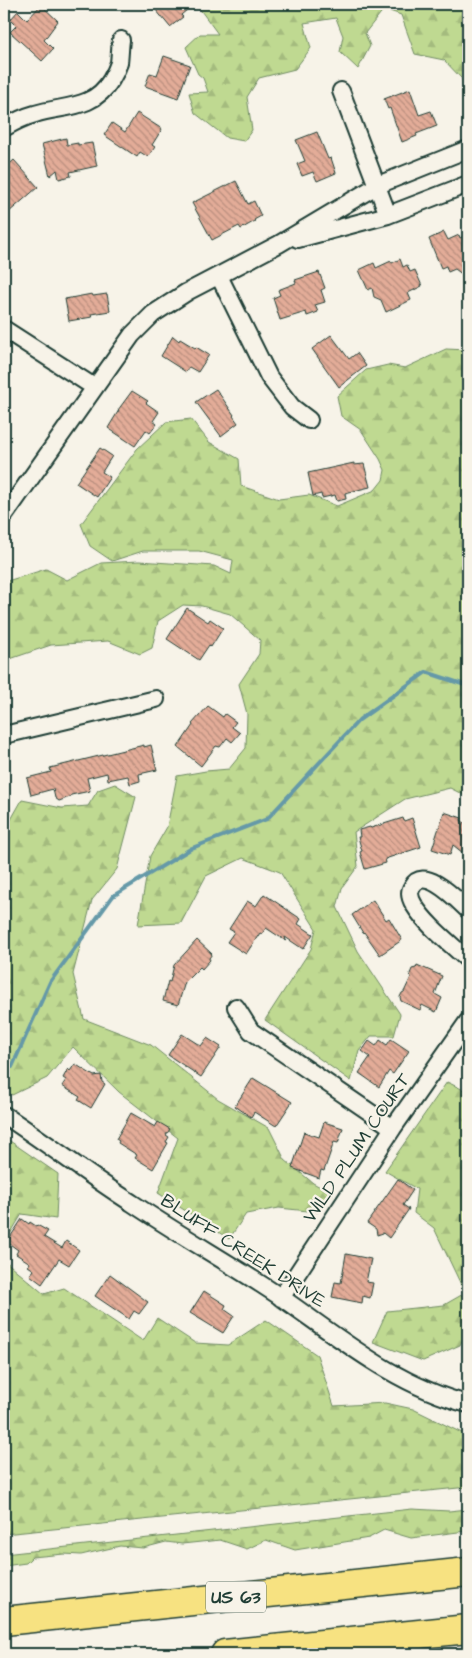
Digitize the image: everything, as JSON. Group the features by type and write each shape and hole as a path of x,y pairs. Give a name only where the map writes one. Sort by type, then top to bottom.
{"highway":[{"name":"US 63","path":"4,1621 468,1572"},
{"path":"225,1654 468,1629"}],"street":[{"path":"4,128 19,119 37,113 81,104 96,97 107,87 114,76 118,64 121,40"},
{"path":"341,91 388,215"},
{"path":"4,516 132,335 153,314 187,292 279,244 378,185 468,149"},
{"path":"279,244 388,215 468,184"},
{"path":"219,276 269,377 292,408 309,420"},
{"path":"4,329 94,387"},
{"path":"4,734 156,699"},
{"path":"468,910 434,882 426,879 418,881 412,886 410,896 413,904 422,916 468,960"},
{"path":"236,1007 251,1031 393,1128"},
{"name":"WILD PLUM COURT","path":"281,1298 393,1128 468,1021"},
{"name":"BLUFF CREEK DRIVE","path":"4,1115 131,1203 281,1298 368,1359 409,1382 468,1404"}],"green space":[{"path":"196,4 468,4 468,120 462,79 444,60 415,54 401,15 384,9 365,33 370,46 358,69 340,52 343,36 336,18 304,23 311,48 295,69 259,78 247,97 252,130 244,141 227,138 195,113 189,93 208,92 203,78 198,74 186,47 200,34 218,34"},
{"path":"446,349 468,350 468,797 450,788 405,799 354,832 358,866 342,888 337,907 358,951 400,1014 394,1036 371,1036 359,1051 351,1081 265,1020 311,949 316,929 280,872 243,858 206,876 181,923 138,925 150,856 167,827 177,776 229,769 246,748 247,714 239,684 259,654 260,640 230,614 202,606 183,605 158,621 152,648 140,654 108,641 51,645 4,661 4,582 46,569 67,580 101,563 139,561 214,566 231,574 233,560 199,551 143,551 112,561 90,546 81,524 137,449 166,422 191,419 209,442 239,459 241,486 279,499 309,495 337,506 375,490 383,480 385,470 361,430 341,416 337,396 366,370 388,365 405,368"},
{"path":"115,784 136,797 117,869 92,900 73,974 84,1019 151,1045 218,1099 269,1128 285,1160 313,1183 333,1194 318,1212 279,1208 246,1214 229,1239 158,1193 178,1138 119,1092 73,1047 47,1078 12,1095 4,1090 4,832 22,800 62,808 88,806 98,790"},
{"path":"447,1082 468,1092 468,1330 460,1345 423,1361 373,1342 387,1311 444,1305 465,1293 434,1228 414,1213 417,1189 385,1171"},
{"path":"4,1137 58,1174 56,1219 22,1214 4,1244"},
{"path":"4,1260 44,1294 64,1288 143,1341 157,1318 195,1343 228,1345 266,1320 317,1355 334,1406 385,1403 413,1409 468,1436 468,1487 4,1534"},
{"path":"412,1509 449,1511 468,1509 468,1529 466,1531 411,1538 384,1530 369,1538 295,1550 266,1540 247,1549 220,1540 182,1544 166,1542 143,1548 120,1546 81,1555 64,1554 32,1557 26,1563 4,1566 4,1554"}],"building":[{"path":"164,4 194,4 181,15 183,17 170,27 156,10"},
{"path":"41,5 58,21 44,40 53,49 42,61 10,32 16,26 10,20 18,11 27,20"},
{"path":"164,56 190,65 178,98 145,86 150,73 157,75"},
{"path":"410,89 419,115 431,111 437,126 402,142 390,108 388,109 384,99"},
{"path":"137,113 162,129 152,145 155,147 148,157 140,152 137,157 104,135 112,123 125,132"},
{"path":"317,132 328,159 331,158 336,173 317,181 313,172 302,176 297,164 305,161 296,140"},
{"path":"66,138 67,145 92,143 97,166 70,172 71,176 59,179 57,170 50,176 42,144"},
{"path":"14,160 38,187 8,213 4,207 4,169"},
{"path":"236,181 248,204 254,201 261,216 241,229 239,226 212,240 192,203"},
{"path":"444,232 448,240 459,235 460,238 468,234 468,264 465,265 463,275 455,269 448,272 446,266 441,268 429,239"},
{"path":"400,259 403,267 407,265 410,272 415,270 422,286 408,293 411,300 386,312 381,300 374,297 372,288 368,290 359,270 374,263 376,268"},
{"path":"319,272 325,288 321,290 325,302 315,305 318,312 307,316 306,312 280,320 273,298 280,295 278,290 296,283 295,280"},
{"path":"92,294 93,296 107,294 110,311 91,314 92,317 69,321 65,299"},
{"path":"331,335 349,359 357,353 366,366 339,387 312,349"},
{"path":"173,336 179,341 180,339 209,355 198,372 189,367 186,372 161,356"},
{"path":"216,389 238,423 221,436 196,402"},
{"path":"132,391 148,401 146,403 159,412 153,421 157,424 150,433 146,430 135,446 108,428"},
{"path":"100,448 112,456 102,472 110,477 97,497 76,483"},
{"path":"354,463 354,465 364,464 370,487 345,493 346,499 337,501 335,495 322,498 321,494 313,496 308,473"},
{"path":"187,608 208,622 210,619 223,628 211,647 209,645 199,660 167,639"},
{"path":"208,706 223,717 225,714 236,722 232,727 240,733 232,742 227,738 220,747 216,746 201,766 178,747 192,724"},
{"path":"144,745 144,747 151,745 157,770 139,774 140,781 130,784 128,776 108,780 107,773 87,778 90,791 71,795 59,801 55,798 53,789 31,795 27,778 51,772 50,768"},
{"path":"444,812 462,818 461,820 468,826 468,857 453,845 450,855 432,849"},
{"path":"403,818 404,821 412,818 421,847 385,859 386,863 365,869 360,852 362,851 358,837 360,837 359,830"},
{"path":"264,894 301,919 298,924 313,934 303,949 285,937 286,941 266,928 262,934 260,933 246,954 227,942 234,932 229,929 247,901 256,906"},
{"path":"373,900 386,920 389,918 402,940 380,955 352,915"},
{"path":"197,940 212,954 209,958 210,960 185,982 178,1005 163,1001 174,965"},
{"path":"417,965 442,976 435,994 442,998 436,1012 422,1005 420,1010 401,1001 400,997 411,977 412,969 416,968"},
{"path":"182,1034 201,1046 207,1038 221,1047 201,1077 168,1055"},
{"path":"391,1039 409,1051 393,1074 389,1071 379,1087 359,1073 370,1057 362,1051 369,1041 376,1046 380,1040 387,1045"},
{"path":"75,1064 94,1076 101,1075 102,1082 105,1084 91,1108 78,1100 80,1097 62,1086 66,1080 63,1078 68,1069 70,1071"},
{"path":"253,1078 292,1102 276,1126 254,1112 251,1117 235,1106"},
{"path":"131,1113 155,1127 158,1122 170,1129 166,1135 169,1137 166,1142 168,1143 153,1169 135,1158 137,1155 118,1143 119,1141 116,1139"},
{"path":"324,1122 343,1128 338,1143 334,1142 324,1171 321,1170 319,1178 292,1168 304,1132 319,1137"},
{"path":"398,1179 413,1190 403,1205 409,1209 389,1238 383,1233 377,1235 376,1229 367,1223"},
{"path":"22,1219 29,1224 30,1222 48,1231 44,1237 62,1248 66,1241 79,1250 69,1265 59,1259 42,1284 30,1275 34,1270 28,1266 30,1263 16,1254 18,1250 7,1242"},
{"path":"346,1254 371,1259 366,1282 373,1283 370,1298 363,1296 362,1303 332,1297 335,1282 341,1283"},
{"path":"110,1274 148,1302 139,1314 134,1311 129,1319 95,1296"},
{"path":"204,1291 226,1305 224,1309 234,1316 223,1333 190,1313"}],"waterway":[{"path":"12,1067 50,982 113,896 192,848 267,819 359,720 426,672 468,686"}]}
